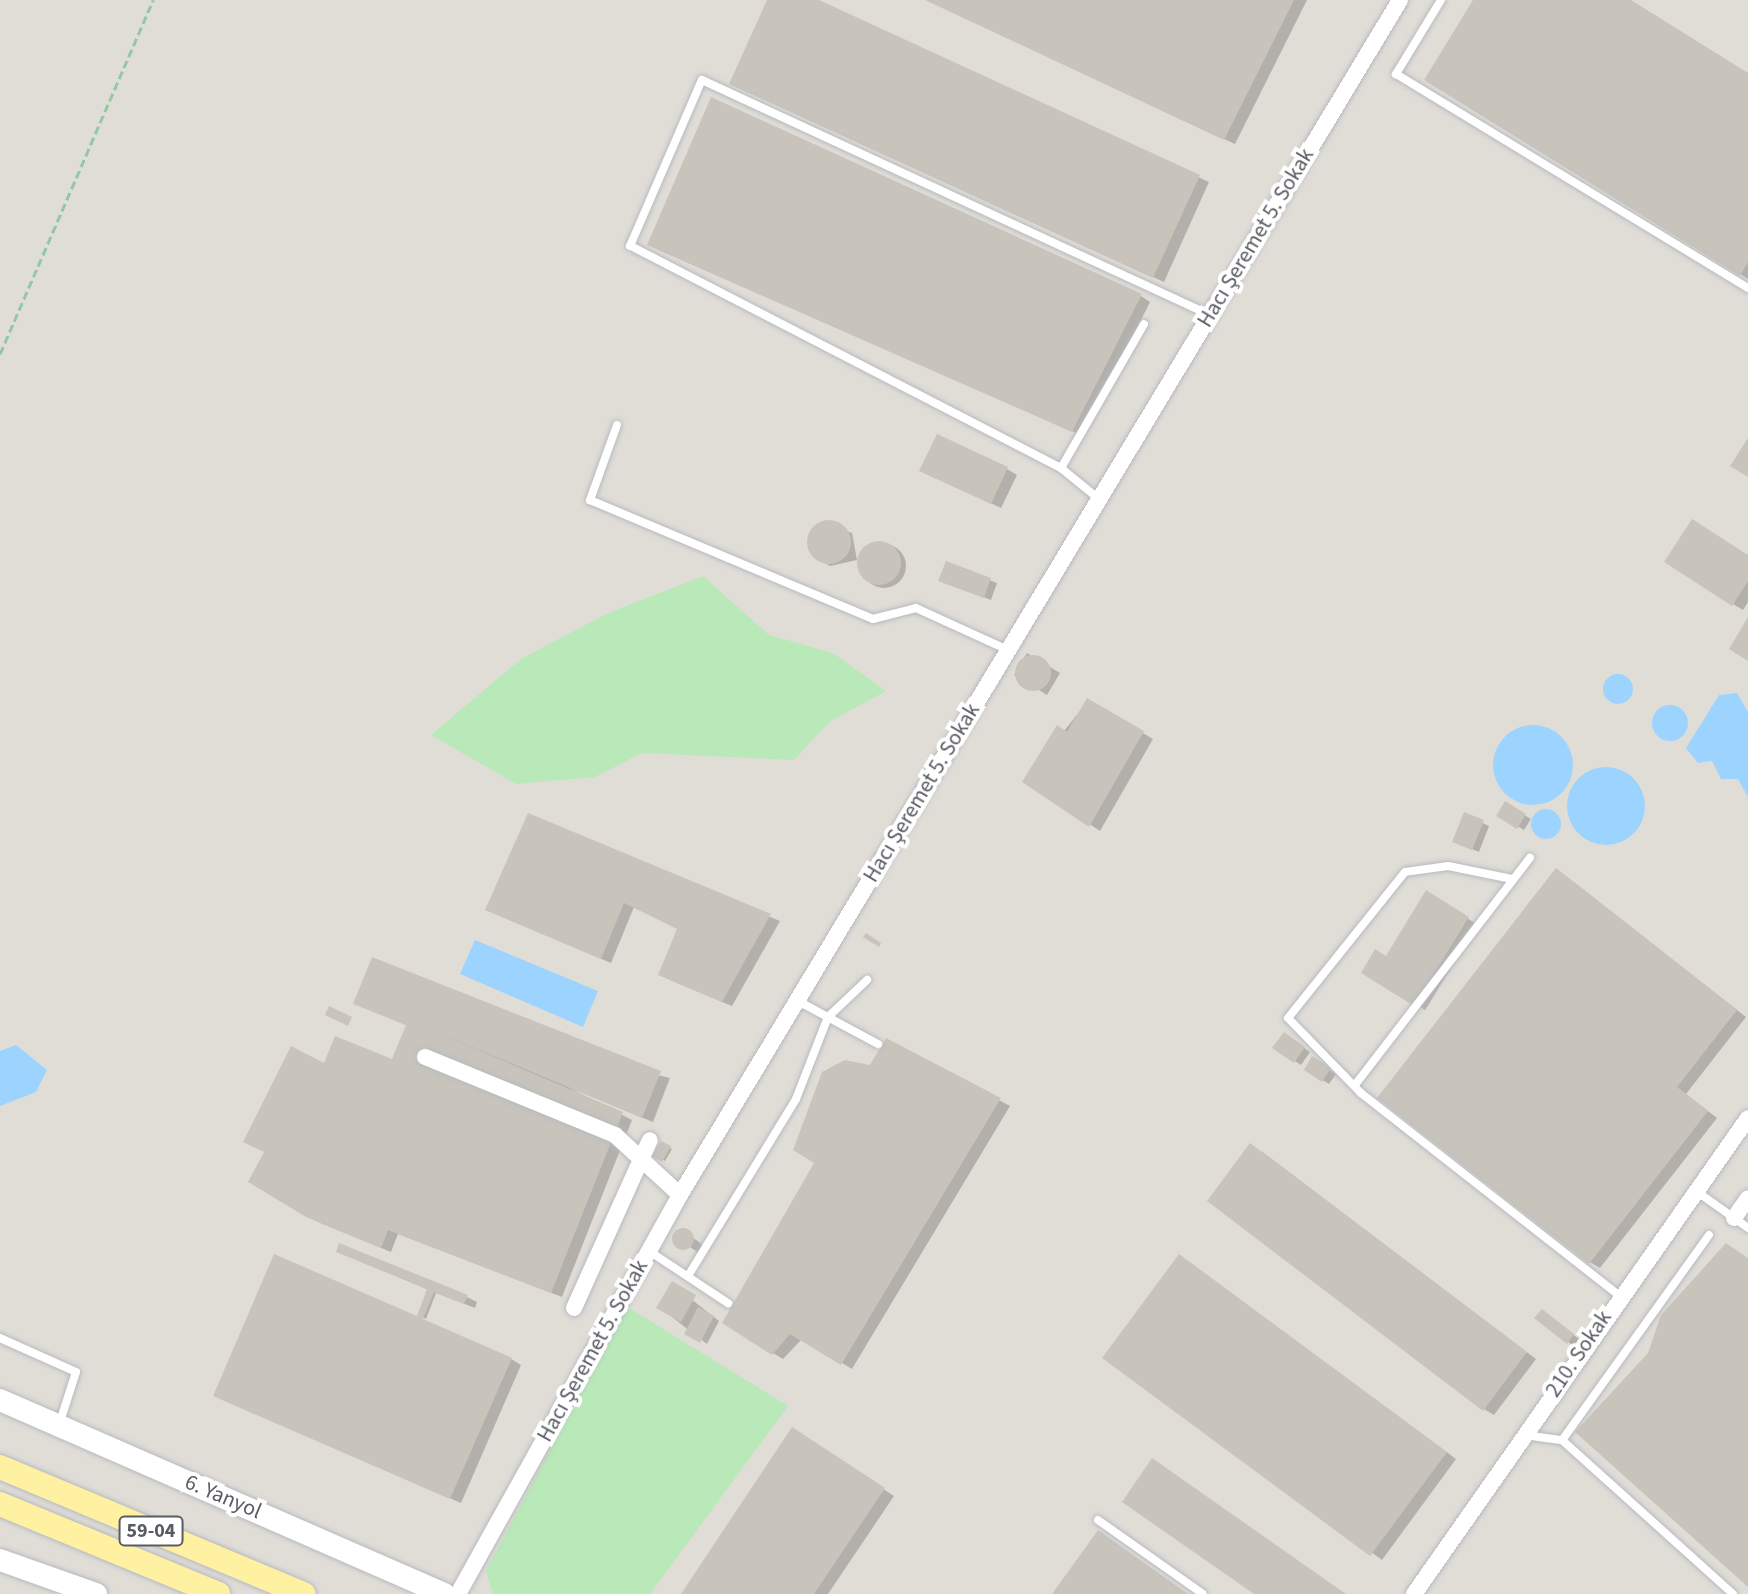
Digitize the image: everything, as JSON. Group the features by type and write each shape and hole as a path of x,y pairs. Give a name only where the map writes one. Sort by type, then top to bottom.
{"main road":[{"name":"6. Yanyol","path":"0,1400 445,1594"},
{"name":"59-04","path":"0,1467 303,1594"},
{"name":"59-04","path":"0,1504 218,1594"},
{"path":"0,1560 96,1594"}],"street":[{"name":"Hacı Şeremet 5. Sokak","path":"458,1594 680,1195 1400,0"},
{"path":"425,1057 615,1135 680,1195"},
{"name":"210. Sokak","path":"1414,1594 1619,1295 1748,1118"},
{"path":"574,1308 650,1140"},
{"path":"1734,1218 1748,1198"}],"lane":[{"path":"1441,0 1396,74 1748,288"},
{"path":"1099,499 1061,468 630,246 702,80 1210,315"},
{"path":"1061,468 1144,324"},
{"path":"617,425 590,500 873,619 916,608 1008,650"},
{"path":"1355,1085 1530,858"},
{"path":"1512,879 1448,866 1405,872 1288,1018 1355,1085 1619,1295"},
{"path":"688,1276 796,1099 828,1017 867,980"},
{"path":"797,1000 878,1044"},
{"path":"1695,1191 1748,1228"},
{"path":"1562,1440 1709,1235"},
{"path":"649,1251 728,1303"},
{"path":"0,1338 76,1372 58,1426"},
{"path":"1524,1434 1562,1440 1733,1594"},
{"path":"1098,1520 1203,1594"}],"path":[{"path":"0,354 153,0"}],"shaded area":[{"path":"0,0 1748,0 1748,1594 0,1594"}],"green space":[{"path":"703,576 769,635 833,653 886,691 829,722 794,760 642,753 595,777 516,784 431,735 521,659 608,613"},
{"path":"626,1306 788,1406 650,1594 493,1594 486,1571"}],"water":[{"path":"1618,674 1629,678 1633,689 1629,700 1618,704 1607,700 1603,689 1607,678"},
{"path":"1737,693 1748,712 1748,797 1738,779 1721,779 1712,761 1698,763 1686,748 1719,695"},
{"path":"1670,705 1683,710 1688,723 1683,736 1670,741 1657,736 1652,723 1657,710"},
{"path":"1533,725 1548,728 1561,737 1570,750 1573,765 1570,780 1561,793 1548,802 1533,805 1518,802 1505,793 1496,780 1493,765 1496,750 1505,737 1518,728"},
{"path":"1606,767 1621,770 1638,784 1645,806 1642,821 1628,838 1606,845 1591,842 1574,828 1567,806 1570,791 1584,774"},
{"path":"1546,809 1552,810 1560,818 1560,830 1552,838 1546,839 1540,838 1532,830 1531,824 1532,818 1540,810"},
{"path":"475,940 598,991 583,1027 460,974"},
{"path":"16,1045 47,1070 36,1092 0,1106 0,1051"}],"building":[{"path":"767,0 819,0 1200,175 1153,278 729,84"},
{"path":"925,0 1294,0 1224,140"},
{"path":"1473,0 1631,0 1748,73 1748,262 1740,276 1424,80"},
{"path":"711,97 1142,294 1072,432 647,245"},
{"path":"937,434 1008,467 991,504 919,471"},
{"path":"1748,438 1748,477 1730,466"},
{"path":"1692,519 1748,555 1748,581 1732,606 1664,562"},
{"path":"829,520 844,527 851,542 844,557 829,564 814,557 807,542 814,527"},
{"path":"879,541 894,548 901,563 894,578 879,585 864,578 857,563 864,548"},
{"path":"946,561 991,578 984,598 938,581"},
{"path":"1748,617 1748,661 1729,649"},
{"path":"1033,655 1046,660 1051,673 1046,686 1033,691 1020,686 1015,673 1020,660"},
{"path":"1087,698 1144,731 1089,827 1022,782 1057,725 1067,732"},
{"path":"1505,801 1526,814 1517,829 1496,816"},
{"path":"1464,812 1484,820 1472,850 1452,842"},
{"path":"528,813 771,914 722,1002 658,975 677,929 624,903 601,959 485,910"},
{"path":"1556,868 1737,1010 1677,1087 1708,1111 1589,1264 1377,1098"},
{"path":"1426,890 1469,917 1414,1006 1361,973 1375,949 1386,956"},
{"path":"866,933 881,943 879,947 863,937"},
{"path":"372,957 661,1071 642,1118 425,1027 623,1112 551,1293 388,1230 381,1248 306,1217 248,1182 264,1152 243,1142 291,1046 324,1063 335,1036 392,1059 406,1025 353,1004"},
{"path":"329,1006 352,1017 348,1026 325,1015"},
{"path":"1284,1032 1305,1047 1294,1063 1272,1048"},
{"path":"886,1038 1001,1098 841,1365 790,1334 772,1355 722,1323 814,1163 793,1150 822,1072 845,1060 870,1065"},
{"path":"1312,1056 1331,1068 1322,1082 1304,1070"},
{"path":"661,1141 671,1146 662,1162 652,1156"},
{"path":"1250,1143 1527,1352 1483,1411 1207,1201"},
{"path":"683,1228 691,1231 694,1239 691,1247 683,1250 675,1247 672,1239 675,1231"},
{"path":"339,1243 468,1295 464,1304 434,1292 423,1319 512,1358 450,1499 213,1396 274,1254 417,1316 427,1289 336,1252"},
{"path":"1726,1243 1748,1258 1748,1587 1575,1432 1648,1353 1661,1315"},
{"path":"1179,1254 1447,1452 1370,1556 1102,1358"},
{"path":"672,1281 696,1295 681,1322 656,1308"},
{"path":"698,1307 714,1316 700,1343 684,1334"},
{"path":"1542,1309 1574,1334 1567,1344 1534,1318"},
{"path":"792,1427 885,1488 814,1594 681,1594"},
{"path":"1152,1458 1346,1594 1254,1594 1122,1502"},
{"path":"1098,1530 1188,1594 1052,1594"}]}
